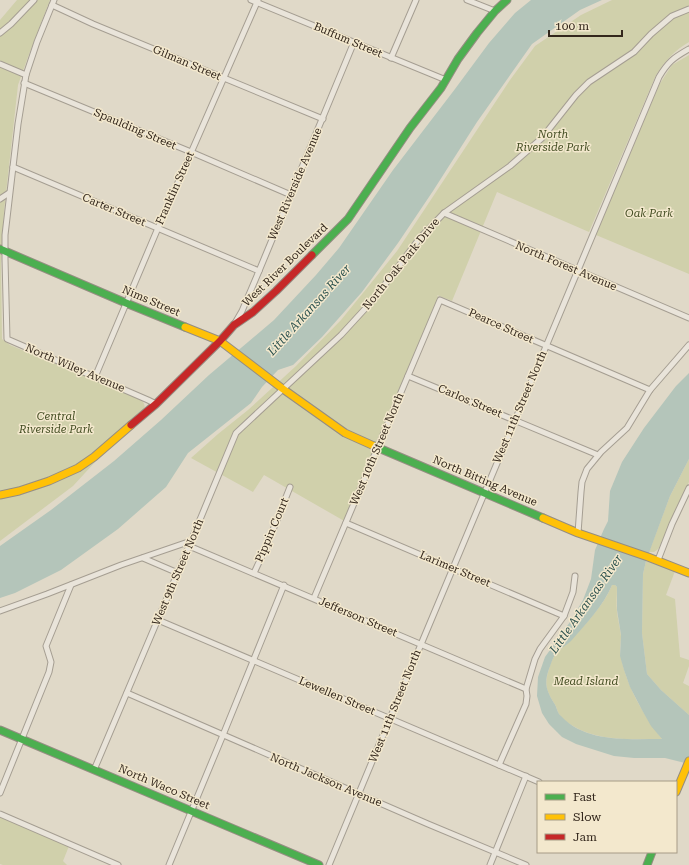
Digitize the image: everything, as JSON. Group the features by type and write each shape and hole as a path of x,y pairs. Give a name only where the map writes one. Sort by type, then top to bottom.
{"street":[{"path":"0,34 34,0"},
{"name":"Buffum Street","path":"251,0 257,1 446,80"},
{"path":"392,58 416,0"},
{"path":"467,0 495,11"},
{"name":"West River Boulevard","path":"0,495 19,491 49,481 78,468 94,457 156,404 220,342 234,325 253,312 276,291 348,219 410,128 441,88 477,33 506,0"},
{"name":"Franklin Street","path":"94,377 257,1"},
{"path":"2,250 24,83 37,42 53,2"},
{"name":"Gilman Street","path":"53,2 93,24 323,119"},
{"name":"North Oak Park Drive","path":"283,389 355,320 374,299 419,239 444,213 510,166 542,138 576,95 589,82 634,52 651,34 672,16 689,9"},
{"name":"West Riverside Avenue","path":"234,325 242,311 259,271 354,42"},
{"name":"West 11th Street North","path":"329,865 452,568 659,77 673,58 689,49"},
{"path":"0,64 26,75"},
{"name":"Spaulding Street","path":"24,83 291,195"},
{"name":"Carter Street","path":"13,167 259,271"},
{"path":"0,199 10,192"},
{"name":"North Forest Avenue","path":"444,213 689,318"},
{"name":"Nims Street","path":"2,250 220,342 283,389"},
{"name":"North Wiley Avenue","path":"2,250 7,339 143,397 156,404"},
{"name":"Pearce Street","path":"440,300 650,390"},
{"name":"West 10th Street North","path":"314,598 440,300"},
{"path":"578,533 580,492 587,469 598,455 628,428 650,390 689,345"},
{"name":"Carlos Street","path":"408,376 598,455"},
{"name":"North Bitting Avenue","path":"283,389 344,433 578,533 648,556 689,573"},
{"name":"West 9th Street North","path":"94,770 236,433 283,389"},
{"name":"Pippin Court","path":"254,573 290,487"},
{"path":"658,560 672,524 689,488"},
{"name":"Larimer Street","path":"346,523 564,616"},
{"path":"0,611 143,558 190,544"},
{"name":"Jefferson Street","path":"190,544 284,586 526,689"},
{"path":"143,558 178,573"},
{"path":"499,765 526,704 526,689 535,658 564,616 573,592 575,576"},
{"path":"0,793 49,672 51,662 46,646 71,585"},
{"path":"169,865 284,586"},
{"name":"Lewellen Street","path":"158,620 537,781"},
{"name":"North Jackson Avenue","path":"127,693 526,865"},
{"name":"North Waco Street","path":"0,730 319,865"},
{"path":"677,790 688,764"},
{"path":"490,865 526,776"},
{"path":"0,814 118,865"},
{"path":"646,865 652,853"}],"green space":[{"name":"Central Riverside Park","path":"17,0 50,0 18,85 4,211 1,263 2,339 10,345 142,400 145,406 73,486 0,541 0,20"},
{"name":"North Riverside Park","path":"612,0 689,0 689,42 671,56 656,75 589,232 497,192 452,301 437,295 440,300 346,522 264,475 253,492 191,458 248,410 296,366 341,320 397,251 510,80 535,46 581,15"},
{"name":"Oak Park","path":"689,55 689,274 596,235 659,85 672,65"},
{"path":"689,459 689,482 659,548 654,552 649,552 670,496"},
{"path":"646,561 675,571 666,595 675,599 680,657 689,660 689,666 683,683 689,686 689,715 661,690 647,674 642,633 643,574"},
{"name":"Mead Island","path":"612,585 617,587 617,609 621,636 620,652 627,680 637,701 662,739 605,737 583,731 571,725 562,718 558,713 547,687 547,674 555,655 594,614"},
{"path":"0,817 69,846 63,861 67,865 0,864"}],"water":[{"name":"Little Arkansas River","path":"531,0 602,0 580,10 532,44 477,122 398,243 362,292 322,337 293,365 278,370 262,387 251,403 188,453 166,487 118,529 61,570 15,593 0,598 0,546 51,510 114,461 209,375 274,320 339,248 393,170 489,43 515,13"},
{"name":"Little Arkansas River","path":"689,373 689,459 670,496 646,561 643,574 642,633 647,674 661,690 689,715 689,764 665,758 634,758 614,756 576,744 562,737 549,724 542,713 537,696 538,677 545,657 570,622 583,600 591,579 595,550 608,521 610,491 622,462 644,428 676,386","holes":["612,585 617,587 617,610 621,635 620,656 624,670 630,687 642,710 651,726 662,739 608,738 583,731 571,725 560,715 549,694 546,682 552,660 558,651 571,641 588,622 604,600"]}],"traffic: fast":[{"path":"312,255 348,219 410,128 441,88 458,59 495,11 507,0"},
{"path":"0,249 185,327"},
{"path":"374,446 543,518"},
{"path":"0,730 319,865"},
{"path":"647,865 652,853"}],"traffic: slow":[{"path":"185,327 220,341 283,389 345,433 374,446"},
{"path":"0,495 19,491 49,481 78,468 94,457 131,425"},
{"path":"543,518 578,533 689,573"},
{"path":"677,790 689,761"}],"traffic: jam":[{"path":"131,425 156,404 220,341 234,325 253,312 312,255"}]}
